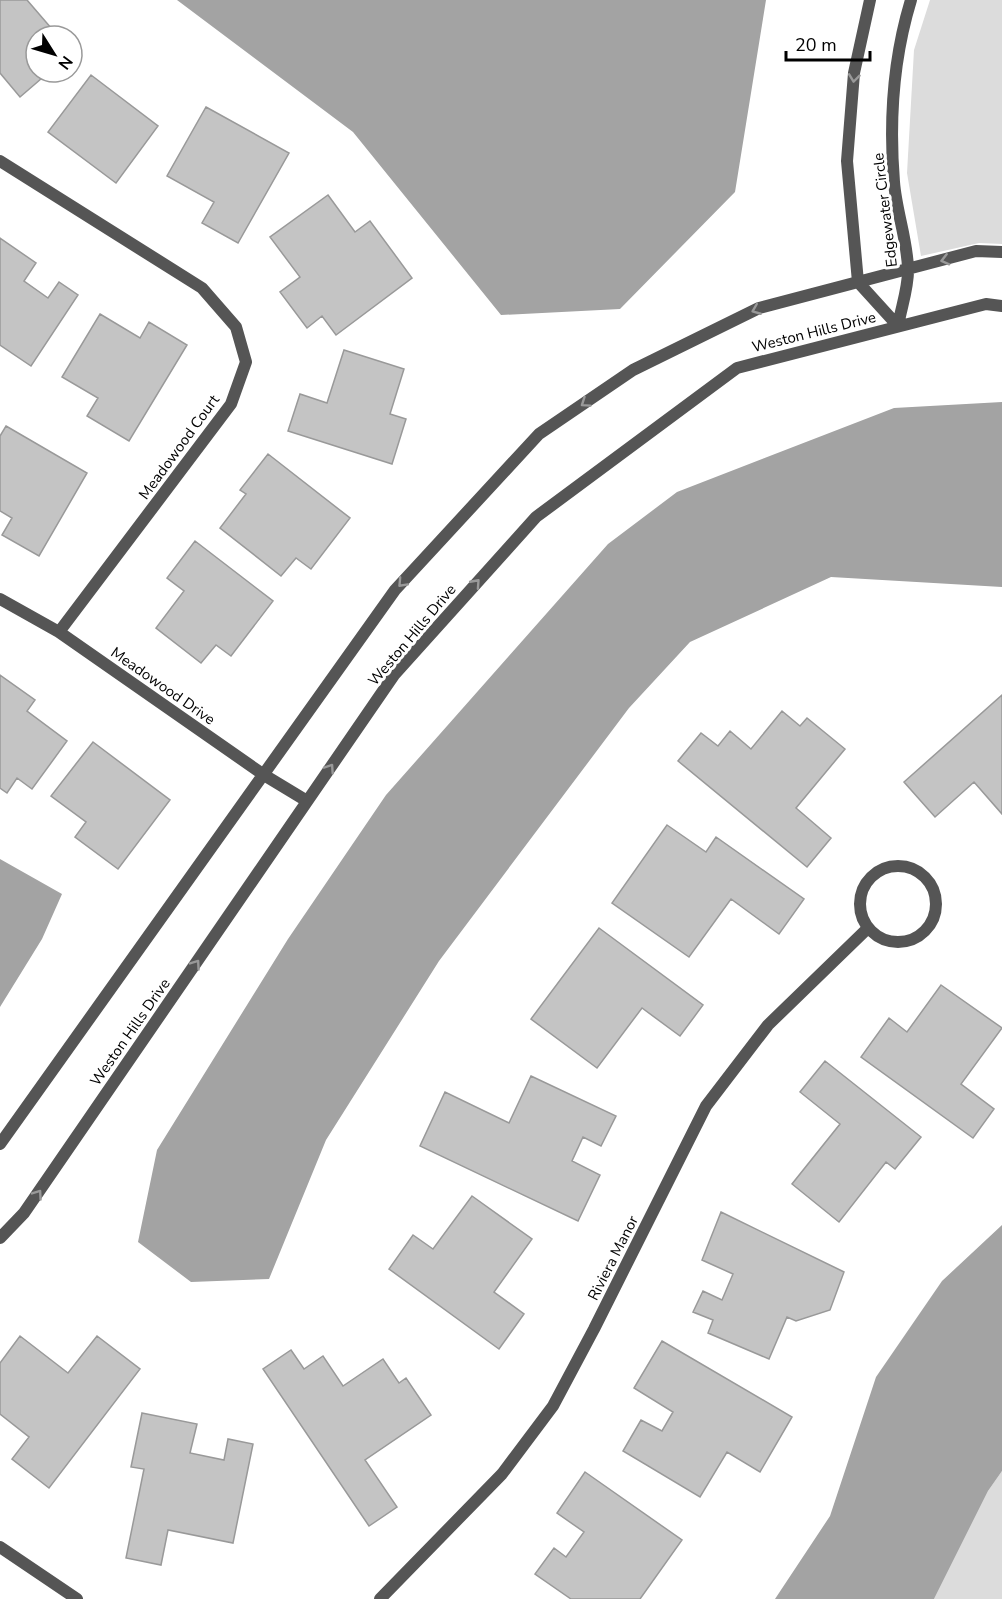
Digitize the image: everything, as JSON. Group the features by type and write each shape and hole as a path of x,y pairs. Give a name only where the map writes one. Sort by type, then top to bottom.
{"street":[{"name":"Edgewater Circle","path":"858,282 847,161 854,73 870,0"},
{"name":"Edgewater Circle","path":"898,326 908,269 894,183 892,126 895,74 904,21 911,0"},
{"name":"Meadowood Court","path":"0,161 202,288 236,327 246,362 231,404 59,632"},
{"path":"0,1144 395,590 539,434 633,370 759,308 976,251 1002,252"},
{"path":"858,282 898,326"},
{"name":"Weston Hills Drive","path":"0,1238 24,1213 394,675 536,517 737,368 986,304 1002,306"},
{"name":"Meadowood Drive","path":"0,598 59,632 264,775 307,801"},
{"path":"902,865 917,870 928,879 935,893 937,908 932,922 922,934 909,941 894,942 880,938 868,928 861,915 860,900 864,886 874,874 887,867 902,865"},
{"name":"Riviera Manor","path":"380,1599 502,1474 553,1406 706,1106 768,1025 868,928"},
{"path":"0,1546 77,1599"}],"shaded area":[{"path":"177,0 766,0 735,192 620,309 501,315 353,132"},
{"path":"930,0 1002,0 1002,244 979,243 921,256 907,173 914,50"},
{"path":"1002,402 1002,587 831,577 690,642 629,708 439,961 326,1140 269,1279 191,1282 138,1242 157,1150 288,939 386,795 608,544 677,492 894,408"},
{"path":"0,859 62,894 42,939 0,1007"},
{"path":"1002,1225 1002,1471 988,1491 934,1599 775,1599 830,1516 876,1377 942,1281"},
{"path":"1002,1471 1002,1599 934,1599 988,1491"}],"building":[{"path":"0,0 27,0 48,24 24,24 24,84 35,84 20,97 0,73"},
{"path":"91,75 158,126 116,183 48,132"},
{"path":"206,107 289,153 238,243 202,223 214,202 167,176"},
{"path":"328,195 355,232 370,221 412,278 336,335 322,316 307,328 280,292 300,277 270,237"},
{"path":"0,238 36,263 24,281 48,298 59,282 78,295 31,366 0,345"},
{"path":"100,314 140,338 149,322 187,345 129,441 87,416 98,398 62,377"},
{"path":"344,350 404,369 390,414 406,419 392,464 288,431 300,394 327,403"},
{"path":"6,426 87,473 39,556 2,535 12,518 0,511 0,436"},
{"path":"268,454 350,518 311,569 296,558 281,576 220,528 246,494 240,490"},
{"path":"195,541 273,601 231,656 216,645 201,663 156,628 184,591 167,578"},
{"path":"0,675 35,700 27,711 67,741 32,789 17,778 7,793 0,788"},
{"path":"1002,695 1002,814 974,782 935,817 904,782"},
{"path":"782,711 800,726 807,718 845,749 796,808 831,838 807,867 678,761 701,733 718,746 730,731 751,749"},
{"path":"93,742 170,800 118,869 75,837 86,822 51,796"},
{"path":"667,825 706,852 716,837 804,899 779,934 731,899 689,957 612,903"},
{"path":"599,928 703,1005 680,1036 642,1008 597,1068 531,1019"},
{"path":"941,985 1002,1028 961,1084 994,1109 973,1138 861,1057 889,1018 907,1032"},
{"path":"825,1061 921,1137 895,1169 886,1162 839,1222 792,1184 840,1124 800,1092"},
{"path":"531,1076 616,1116 601,1146 583,1137 572,1161 600,1175 578,1221 420,1146 445,1092 509,1123"},
{"path":"472,1196 532,1239 494,1292 524,1314 499,1349 389,1269 413,1235 433,1249"},
{"path":"721,1212 844,1272 830,1310 796,1321 787,1317 769,1359 708,1333 713,1320 693,1312 703,1291 722,1300 733,1274 702,1260"},
{"path":"20,1336 68,1373 97,1336 140,1369 49,1488 12,1459 29,1437 0,1414 0,1363"},
{"path":"662,1341 792,1417 760,1472 727,1452 700,1497 623,1451 641,1420 662,1431 673,1412 634,1388"},
{"path":"291,1350 304,1369 323,1356 343,1386 383,1359 399,1383 406,1378 431,1415 365,1460 397,1507 369,1526 263,1369"},
{"path":"142,1413 197,1424 190,1453 224,1460 228,1439 253,1444 233,1543 168,1530 161,1565 126,1558 144,1469 131,1467"},
{"path":"585,1472 682,1540 640,1599 571,1599 535,1574 554,1548 566,1557 584,1532 557,1513"}]}
